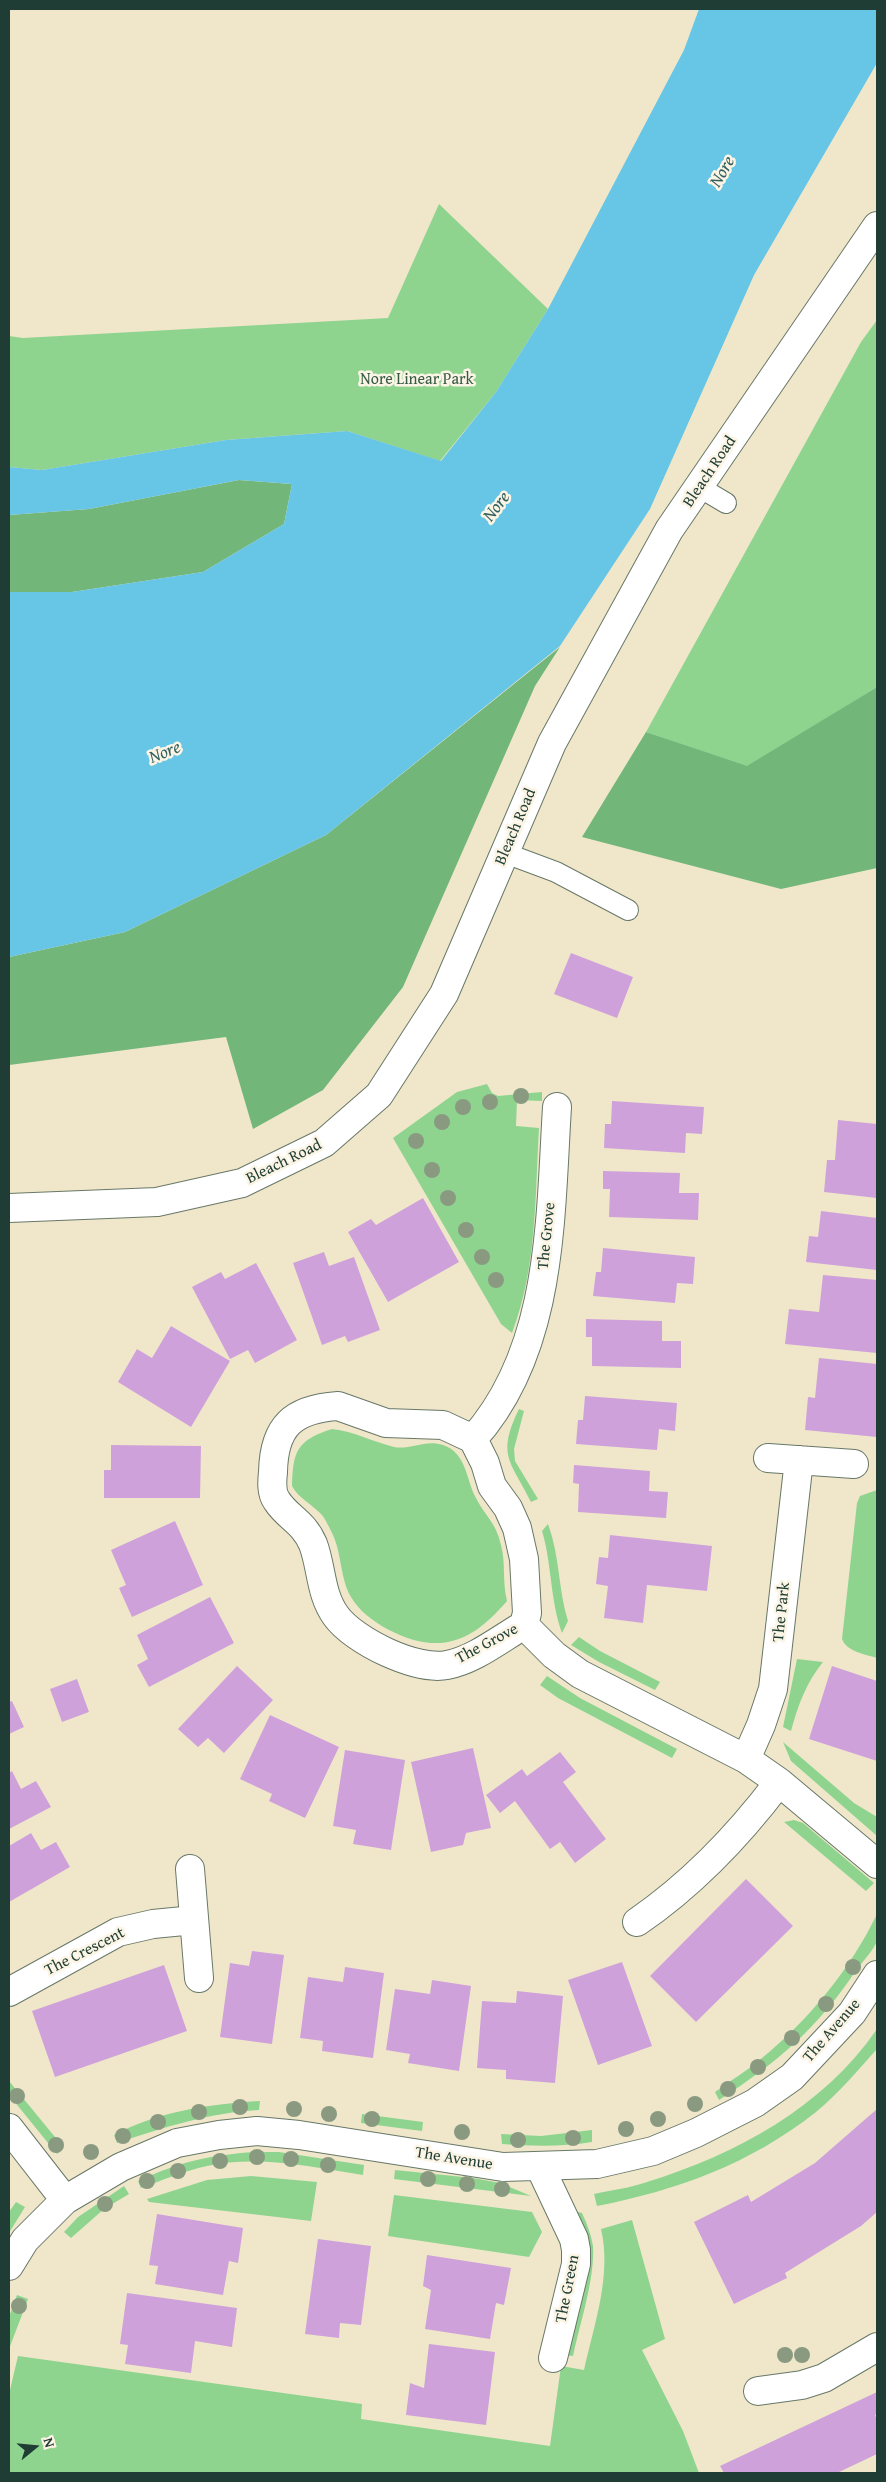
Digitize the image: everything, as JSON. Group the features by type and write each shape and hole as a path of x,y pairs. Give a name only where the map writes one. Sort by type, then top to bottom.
{"street":[{"name":"Bleach Road","path":"9,1208 157,1202 242,1183 324,1143 379,1095 444,994 552,743 669,530 877,226"},
{"name":"The Grove","path":"473,1439 488,1423 516,1374 535,1314 547,1256 557,1107"},
{"name":"The Grove","path":"338,1406 386,1423 443,1425 473,1439 485,1463 492,1486 508,1508 516,1528 524,1559 527,1613 524,1625 468,1658 446,1666 406,1659 370,1645 351,1632 335,1615 324,1593 317,1556 308,1534 276,1500 272,1484 275,1442 284,1428 298,1416 318,1408 338,1406"},
{"path":"768,1458 854,1464"},
{"name":"The Park","path":"746,1759 761,1726 772,1688 799,1460"},
{"name":"The Grove","path":"524,1625 554,1655 580,1674 746,1759 779,1782 877,1864"},
{"path":"637,1922 663,1904 730,1840 757,1812 779,1782"},
{"path":"190,1869 199,1978"},
{"name":"The Crescent","path":"9,1992 118,1932 154,1924 194,1920"},
{"name":"The Avenue","path":"9,2266 25,2240 65,2200 121,2167 177,2144 219,2135 257,2132 299,2135 503,2167 597,2164 653,2151 696,2133 755,2103 792,2077 852,2013 877,1975"},
{"path":"9,2128 65,2200"},
{"name":"The Green","path":"540,2167 574,2239 576,2250 576,2264 553,2358"},
{"path":"758,2391 802,2385 824,2378 877,2347"}],"lane":[{"path":"699,487 726,503"},
{"path":"505,853 556,872 628,910"}],"green space":[{"name":"Nore Linear Park","path":"439,204 548,309 496,392 440,461 347,431 226,440 42,470 9,467 9,336 23,338 388,318"},
{"path":"877,320 877,687 747,767 646,732 861,342"},
{"path":"239,480 292,484 284,524 203,572 72,592 9,592 9,515 89,509"},
{"path":"560,647 535,686 403,987 323,1090 253,1129 226,1037 9,1065 9,957 125,932 326,835"},
{"path":"877,687 877,868 781,889 582,837 646,732 747,766"},
{"path":"487,1084 492,1093 498,1096 542,1092 542,1101 517,1100 516,1126 539,1128 530,1258 520,1308 512,1333 501,1324 393,1138 457,1092"},
{"path":"519,1409 524,1411 514,1449 515,1461 538,1499 531,1502 512,1467 507,1448 512,1425"},
{"path":"332,1429 400,1448 437,1443 457,1454 465,1468 479,1504 499,1537 504,1566 507,1601 480,1627 453,1641 423,1642 387,1629 367,1615 354,1602 347,1590 333,1535 322,1515 298,1494 292,1486 294,1464 299,1448 311,1438"},
{"path":"877,1490 877,1658 852,1650 842,1639 857,1503 860,1496"},
{"path":"548,1524 555,1548 562,1597 568,1621 562,1633 555,1608 548,1556 542,1531"},
{"path":"579,1637 600,1651 660,1682 655,1690 599,1662 571,1645"},
{"path":"797,1659 823,1662 803,1695 791,1731 783,1727"},
{"path":"547,1676 580,1698 677,1749 672,1758 558,1698 540,1685"},
{"path":"783,1742 854,1803 877,1817 877,1836 791,1761"},
{"path":"794,1820 803,1823 874,1883 866,1891 784,1822"},
{"path":"877,1914 878,1935 875,1945 827,2009 796,2042 760,2072 719,2100 715,2092 762,2058 812,2010 855,1954"},
{"path":"877,2029 877,2049 832,2098 791,2130 739,2160 684,2183 627,2200 597,2206 594,2194 634,2186 680,2171 713,2158 775,2125 804,2105 831,2082 856,2057"},
{"path":"9,2081 64,2148 57,2154 9,2095"},
{"path":"260,2101 259,2110 204,2118 170,2126 117,2143 114,2135 167,2114 222,2104"},
{"path":"362,2114 423,2122 422,2131 361,2123"},
{"path":"592,2130 592,2142 559,2145 502,2144 501,2134 541,2136"},
{"path":"255,2152 279,2152 364,2165 363,2175 285,2163 246,2162 198,2168 141,2188 138,2181 195,2160"},
{"path":"395,2170 473,2178 500,2183 531,2196 394,2179"},
{"path":"251,2176 317,2182 311,2221 149,2202 147,2199 207,2180"},
{"path":"124,2186 129,2194 104,2209 71,2238 64,2232 78,2217"},
{"path":"394,2195 532,2212 542,2232 529,2257 388,2236"},
{"path":"16,2202 25,2207 9,2233 9,2212"},
{"path":"571,2210 582,2213 589,2229 593,2246 592,2272 573,2356 564,2355"},
{"path":"632,2220 665,2339 642,2350 683,2431 699,2473 9,2473 9,2394 18,2356 362,2404 361,2419 550,2446 561,2366 584,2370 597,2318 604,2264 604,2246 601,2229"},
{"path":"17,2295 28,2299 9,2349 9,2317"}],"water":[{"name":"Nore","path":"699,9 877,9 877,63 754,275 650,509 560,646 326,835 125,932 9,957 9,592 72,592 203,572 284,524 292,484 239,480 89,509 9,515 9,467 42,470 226,440 347,431 441,461 496,392 548,309 684,50"}],"building":[{"path":"571,953 633,977 617,1018 554,994"},
{"path":"612,1101 704,1107 702,1134 686,1133 685,1153 604,1148 605,1124 611,1124"},
{"path":"838,1120 877,1124 877,1198 824,1192 827,1160 835,1160"},
{"path":"603,1171 680,1173 679,1193 699,1193 698,1220 609,1217 610,1189 603,1189"},
{"path":"423,1198 459,1262 388,1302 348,1232 371,1219 376,1225"},
{"path":"821,1211 877,1218 877,1270 806,1262 809,1236 818,1237"},
{"path":"603,1248 695,1257 693,1284 677,1283 675,1303 593,1296 596,1272 601,1272"},
{"path":"324,1252 329,1266 354,1257 380,1330 348,1342 345,1336 322,1345 293,1263"},
{"path":"256,1263 297,1340 255,1363 248,1350 230,1359 192,1287 221,1272 225,1279"},
{"path":"823,1275 877,1280 877,1353 785,1344 789,1309 819,1312"},
{"path":"586,1319 662,1321 662,1341 681,1341 681,1368 592,1366 592,1337 586,1337"},
{"path":"171,1326 230,1361 191,1427 118,1382 137,1349 152,1358"},
{"path":"819,1358 877,1364 877,1437 805,1430 808,1397 815,1398"},
{"path":"585,1396 677,1403 675,1431 659,1429 657,1450 576,1444 578,1420 583,1420"},
{"path":"111,1445 201,1446 200,1498 104,1498 104,1470 111,1470"},
{"path":"574,1465 650,1471 649,1491 668,1492 666,1518 578,1512 579,1484 573,1483"},
{"path":"175,1521 203,1585 132,1617 119,1588 126,1585 111,1550"},
{"path":"610,1535 712,1546 707,1591 647,1585 643,1623 604,1618 608,1586 596,1584 599,1557 608,1558"},
{"path":"210,1597 234,1643 149,1687 137,1665 148,1659 137,1635"},
{"path":"237,1666 273,1700 224,1753 208,1738 198,1747 178,1729"},
{"path":"832,1666 877,1681 877,1761 809,1739"},
{"path":"77,1679 89,1712 62,1722 50,1689"},
{"path":"12,1701 24,1727 9,1734 9,1702"},
{"path":"270,1715 339,1747 305,1818 269,1801 272,1794 240,1779"},
{"path":"473,1748 491,1828 466,1833 463,1845 431,1852 411,1762"},
{"path":"345,1750 405,1760 391,1850 353,1844 356,1830 333,1826"},
{"path":"560,1752 576,1772 563,1782 606,1839 575,1863 560,1842 550,1849 515,1801 500,1813 486,1795 522,1769 527,1776"},
{"path":"12,1771 21,1789 36,1781 51,1807 9,1829 9,1773"},
{"path":"31,1833 41,1850 56,1842 70,1867 9,1902 9,1846"},
{"path":"746,1879 793,1926 696,2022 650,1976"},
{"path":"252,1951 284,1955 272,2044 220,2037 230,1963 249,1966"},
{"path":"622,1962 652,2046 598,2065 568,1980"},
{"path":"164,1965 187,2031 55,2077 32,2011"},
{"path":"345,1967 384,1973 373,2058 322,2051 323,2041 300,2038 308,1977 343,1982"},
{"path":"432,1980 471,1986 459,2071 408,2063 410,2054 386,2050 395,1989 430,1994"},
{"path":"517,1991 563,1996 555,2083 506,2079 506,2070 477,2068 482,2001 516,2003"},
{"path":"877,2109 877,2212 861,2226 785,2273 787,2278 734,2304 694,2222 748,2195 751,2202 815,2163"},
{"path":"157,2214 243,2228 238,2263 229,2261 223,2295 155,2284 158,2266 149,2265"},
{"path":"318,2239 371,2246 361,2325 340,2323 339,2338 305,2334"},
{"path":"427,2255 511,2268 504,2305 496,2303 490,2339 425,2329 431,2290 423,2286"},
{"path":"127,2293 237,2308 232,2347 195,2341 191,2373 125,2364 128,2345 120,2344"},
{"path":"429,2344 495,2352 486,2425 406,2415 410,2383 424,2388"},
{"path":"877,2392 877,2414 875,2415 877,2420 877,2454 837,2473 724,2473 720,2466"}]}
